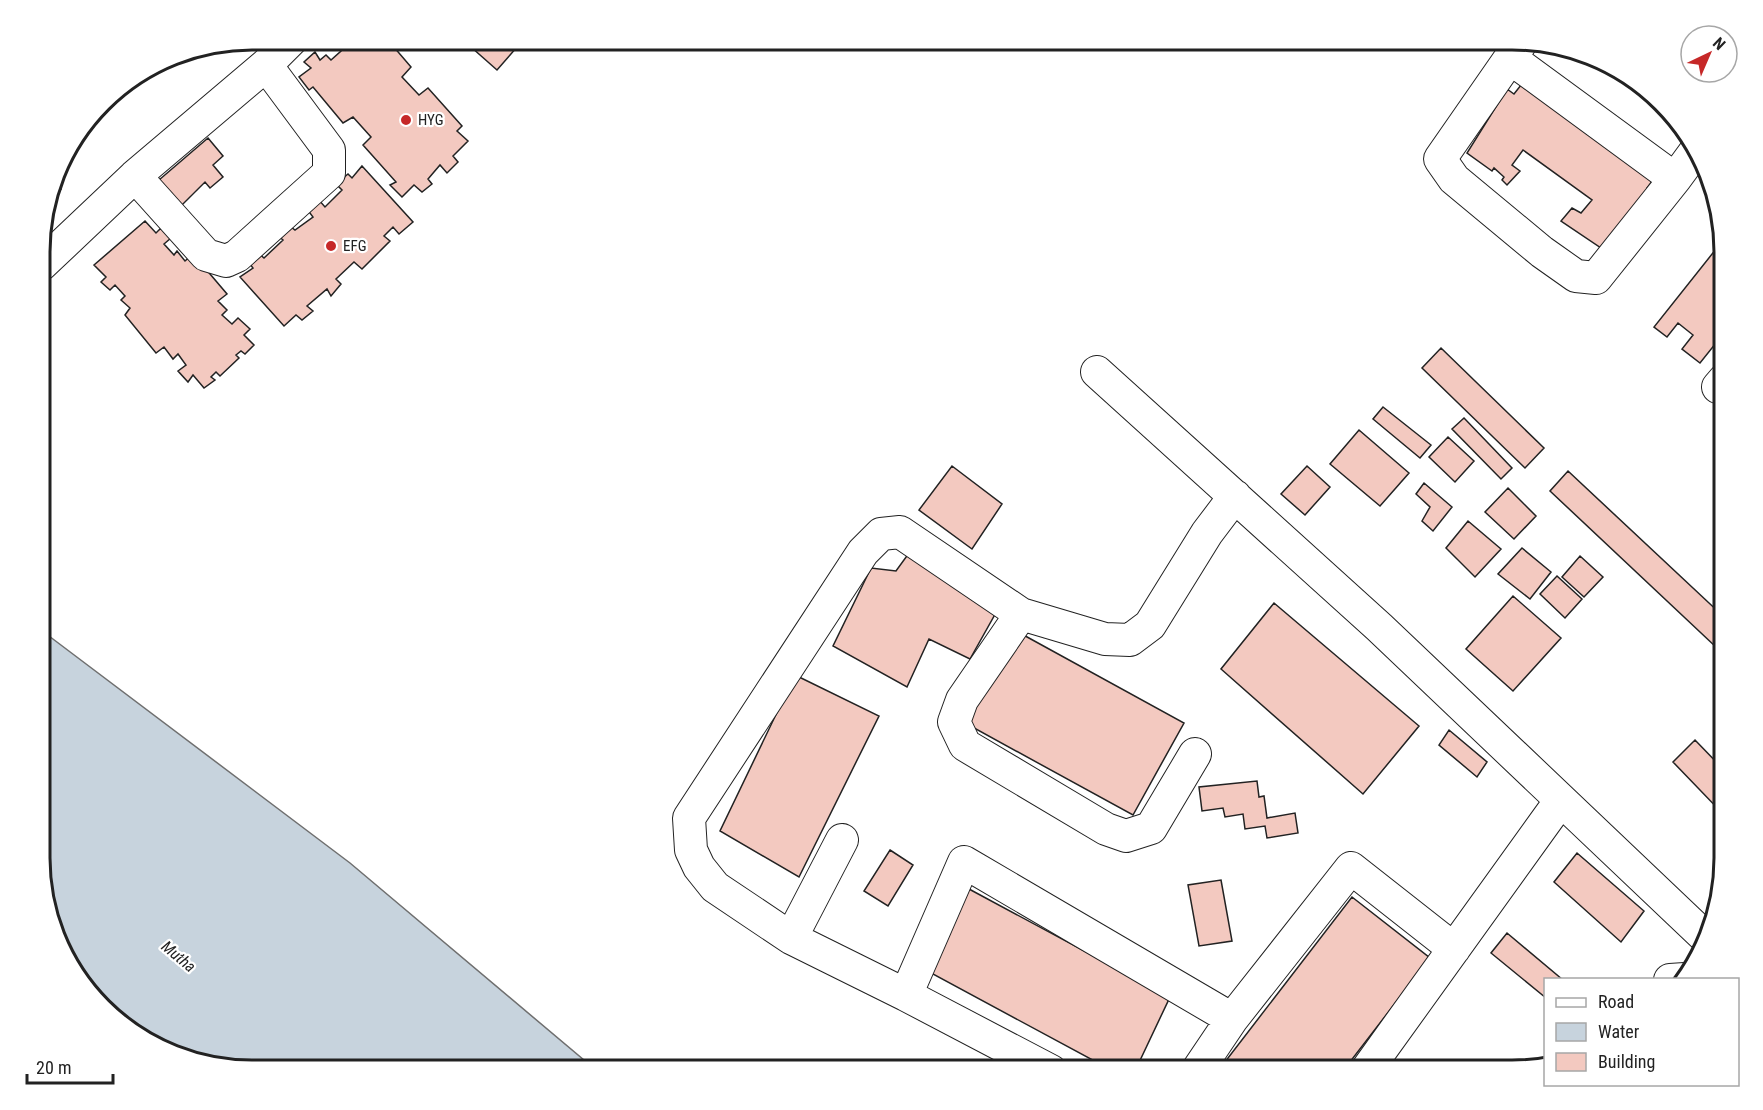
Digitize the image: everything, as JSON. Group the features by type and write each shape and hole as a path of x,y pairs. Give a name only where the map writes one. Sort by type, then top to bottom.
{"street":[{"path":"50,256 135,176 281,50"},
{"path":"1515,50 1440,159 1454,179 1542,252 1576,276 1596,278 1690,158"},
{"path":"1518,50 1674,179"},
{"path":"135,176 206,255 226,261 237,256 330,173 329,150 266,65"},
{"path":"1097,372 1379,627 1700,932"},
{"path":"1030,1060 790,938 716,887 699,867 691,850 688,818 863,552 881,534 900,532 1020,614 1105,639 1130,640 1150,625 1206,533 1235,496"},
{"path":"1020,614 962,700 954,722 965,745 1106,829 1126,836 1151,828 1196,754"},
{"path":"1374,1060 1561,800"},
{"path":"790,938 842,840"},
{"path":"906,995 964,862 1232,1019"},
{"path":"1204,1060 1232,1019 1351,868 1454,949"}],"water":[{"name":"Mutha","path":"50,637 350,863 584,1060 225,1059 199,1054 162,1040 129,1019 91,981 65,936 56,911 51,885 50,858"}],"building":[{"name":"HYG","path":"396,50 411,67 402,77 419,95 428,88 462,126 457,131 468,141 453,156 458,162 447,173 440,165 428,179 432,184 422,192 414,185 402,197 390,185 396,182 363,145 371,137 353,117 343,123 313,87 309,90 299,77 311,68 304,62 315,52 320,60 326,55 331,60 341,51"},
{"path":"474,50 514,50 497,70"},
{"path":"1525,80 1657,175 1647,188 1655,196 1610,254 1561,221 1572,208 1581,213 1592,200 1523,150 1512,165 1520,171 1507,185 1502,180 1504,177 1494,168 1492,171 1467,153 1507,89 1514,94"},
{"path":"208,138 223,156 213,165 223,177 210,188 205,182 181,206 159,180"},
{"name":"EFG","path":"362,166 413,222 399,234 393,227 384,236 390,241 362,269 354,262 336,279 341,284 331,296 327,289 307,306 313,311 302,320 296,315 284,326 240,277 253,268 247,260 256,251 264,258 283,240 276,234 287,224 295,230 313,217 307,209 318,199 325,207 342,190 336,184 348,174 352,178"},
{"path":"145,221 156,233 161,228 171,238 164,244 174,255 177,251 185,261 193,254 227,294 218,301 227,310 222,315 232,324 238,318 250,329 244,335 254,345 245,354 241,351 236,355 239,358 220,376 216,372 211,377 215,380 204,388 193,375 188,382 178,371 186,365 178,354 173,359 164,347 156,353 125,315 130,308 121,300 125,296 115,285 110,290 101,282 106,277 94,265"},
{"path":"1713,253 1713,347 1700,363 1682,349 1693,335 1678,323 1667,337 1654,327"},
{"path":"1441,348 1544,448 1525,468 1422,368"},
{"path":"1383,407 1431,445 1420,458 1373,419"},
{"path":"1464,418 1512,468 1501,479 1452,429"},
{"path":"1359,430 1409,473 1380,506 1330,464"},
{"path":"1448,437 1474,461 1455,482 1429,457"},
{"path":"952,466 1002,504 972,549 919,510"},
{"path":"1307,466 1330,487 1305,515 1281,494"},
{"path":"1568,471 1713,607 1713,644 1550,491"},
{"path":"1424,483 1452,507 1433,531 1422,521 1430,507 1416,494"},
{"path":"1508,488 1536,516 1514,539 1485,512"},
{"path":"1468,521 1501,549 1475,577 1446,548"},
{"path":"1522,548 1551,572 1530,599 1498,574"},
{"path":"909,553 998,609 970,659 929,639 907,687 833,646 871,568 896,571"},
{"path":"1580,556 1603,577 1584,597 1562,577"},
{"path":"1557,576 1582,599 1565,618 1540,594"},
{"path":"1513,596 1561,638 1513,691 1466,649"},
{"path":"1274,603 1419,726 1363,794 1221,669"},
{"path":"1018,632 1184,723 1133,815 965,723"},
{"path":"795,675 879,716 799,877 720,831"},
{"path":"1449,730 1487,762 1477,777 1439,745"},
{"path":"1695,740 1713,759 1713,804 1673,762"},
{"path":"1257,781 1259,797 1264,796 1267,818 1295,813 1298,833 1267,838 1265,826 1245,829 1243,814 1225,817 1223,808 1202,811 1199,787"},
{"path":"890,850 913,865 888,906 864,891"},
{"path":"1577,853 1644,911 1621,942 1554,882"},
{"path":"1221,880 1232,941 1199,946 1188,885"},
{"path":"969,889 1170,997 1140,1060 1093,1060 931,973"},
{"path":"1352,897 1430,958 1351,1060 1226,1060"},
{"path":"1507,933 1561,978 1544,978 1544,996 1491,953"}],"place":[{"name":"HYG","path":"406,120"},
{"name":"EFG","path":"331,246"}]}
